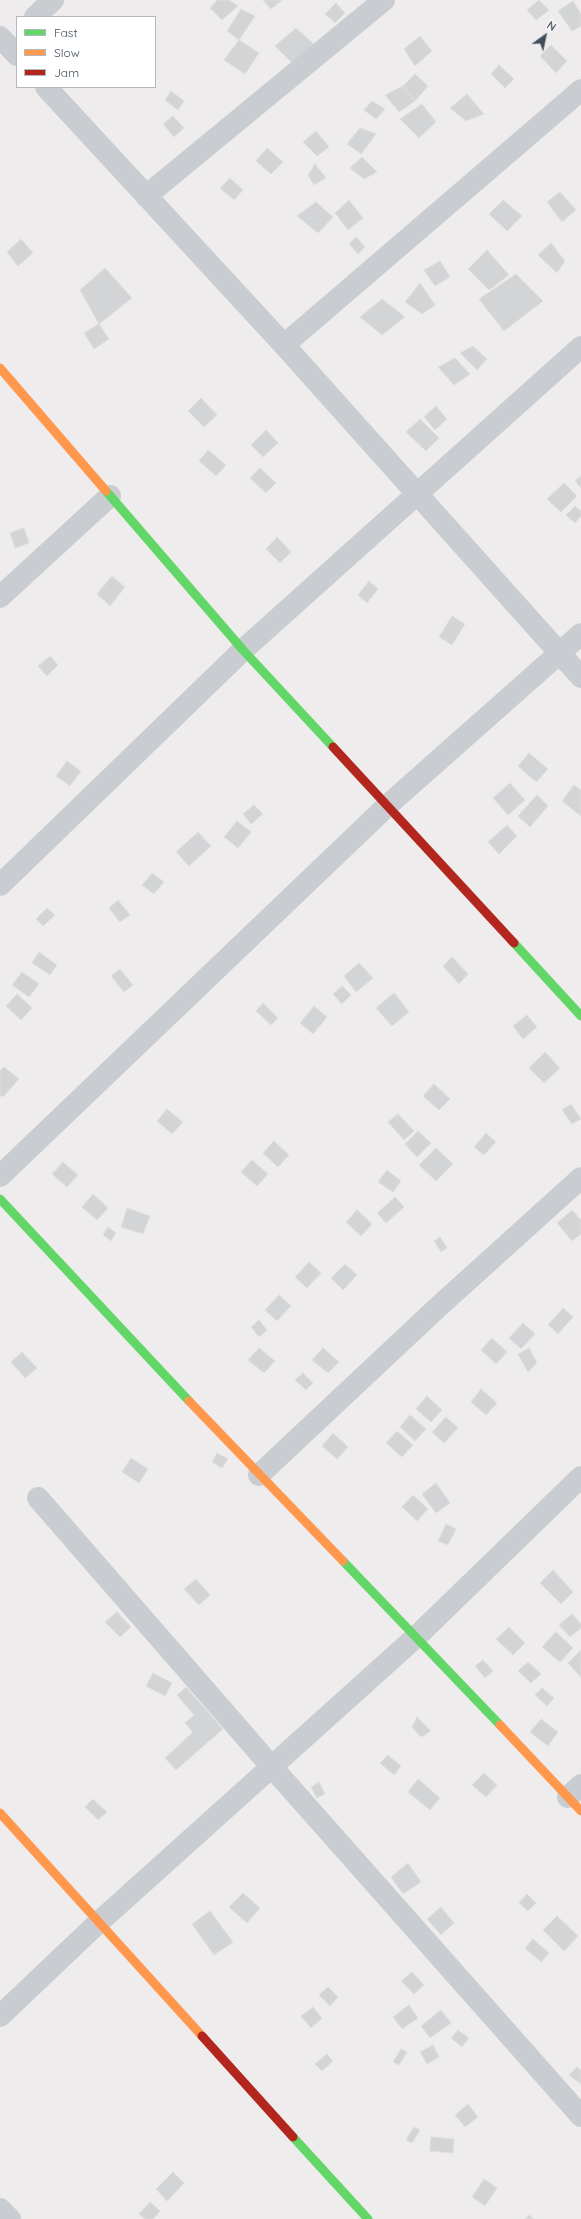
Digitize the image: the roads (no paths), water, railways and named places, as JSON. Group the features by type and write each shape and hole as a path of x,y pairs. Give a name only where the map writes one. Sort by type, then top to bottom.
{"street":[{"path":"36,16 53,0"},
{"path":"146,196 384,0"},
{"path":"47,88 284,345 581,677"},
{"path":"284,345 581,90"},
{"path":"0,885 243,650 581,347"},
{"path":"0,368 243,650 388,805 581,1016"},
{"path":"0,597 110,496"},
{"path":"0,1176 388,805 581,634"},
{"path":"259,1475 437,1308 581,1178"},
{"path":"0,1200 259,1475 577,1798"},
{"path":"0,2016 99,1922 417,1636 581,1477"},
{"path":"38,1498 271,1766 581,2116"},
{"path":"0,1813 368,2219"},
{"path":"0,2209 10,2219"}]}
